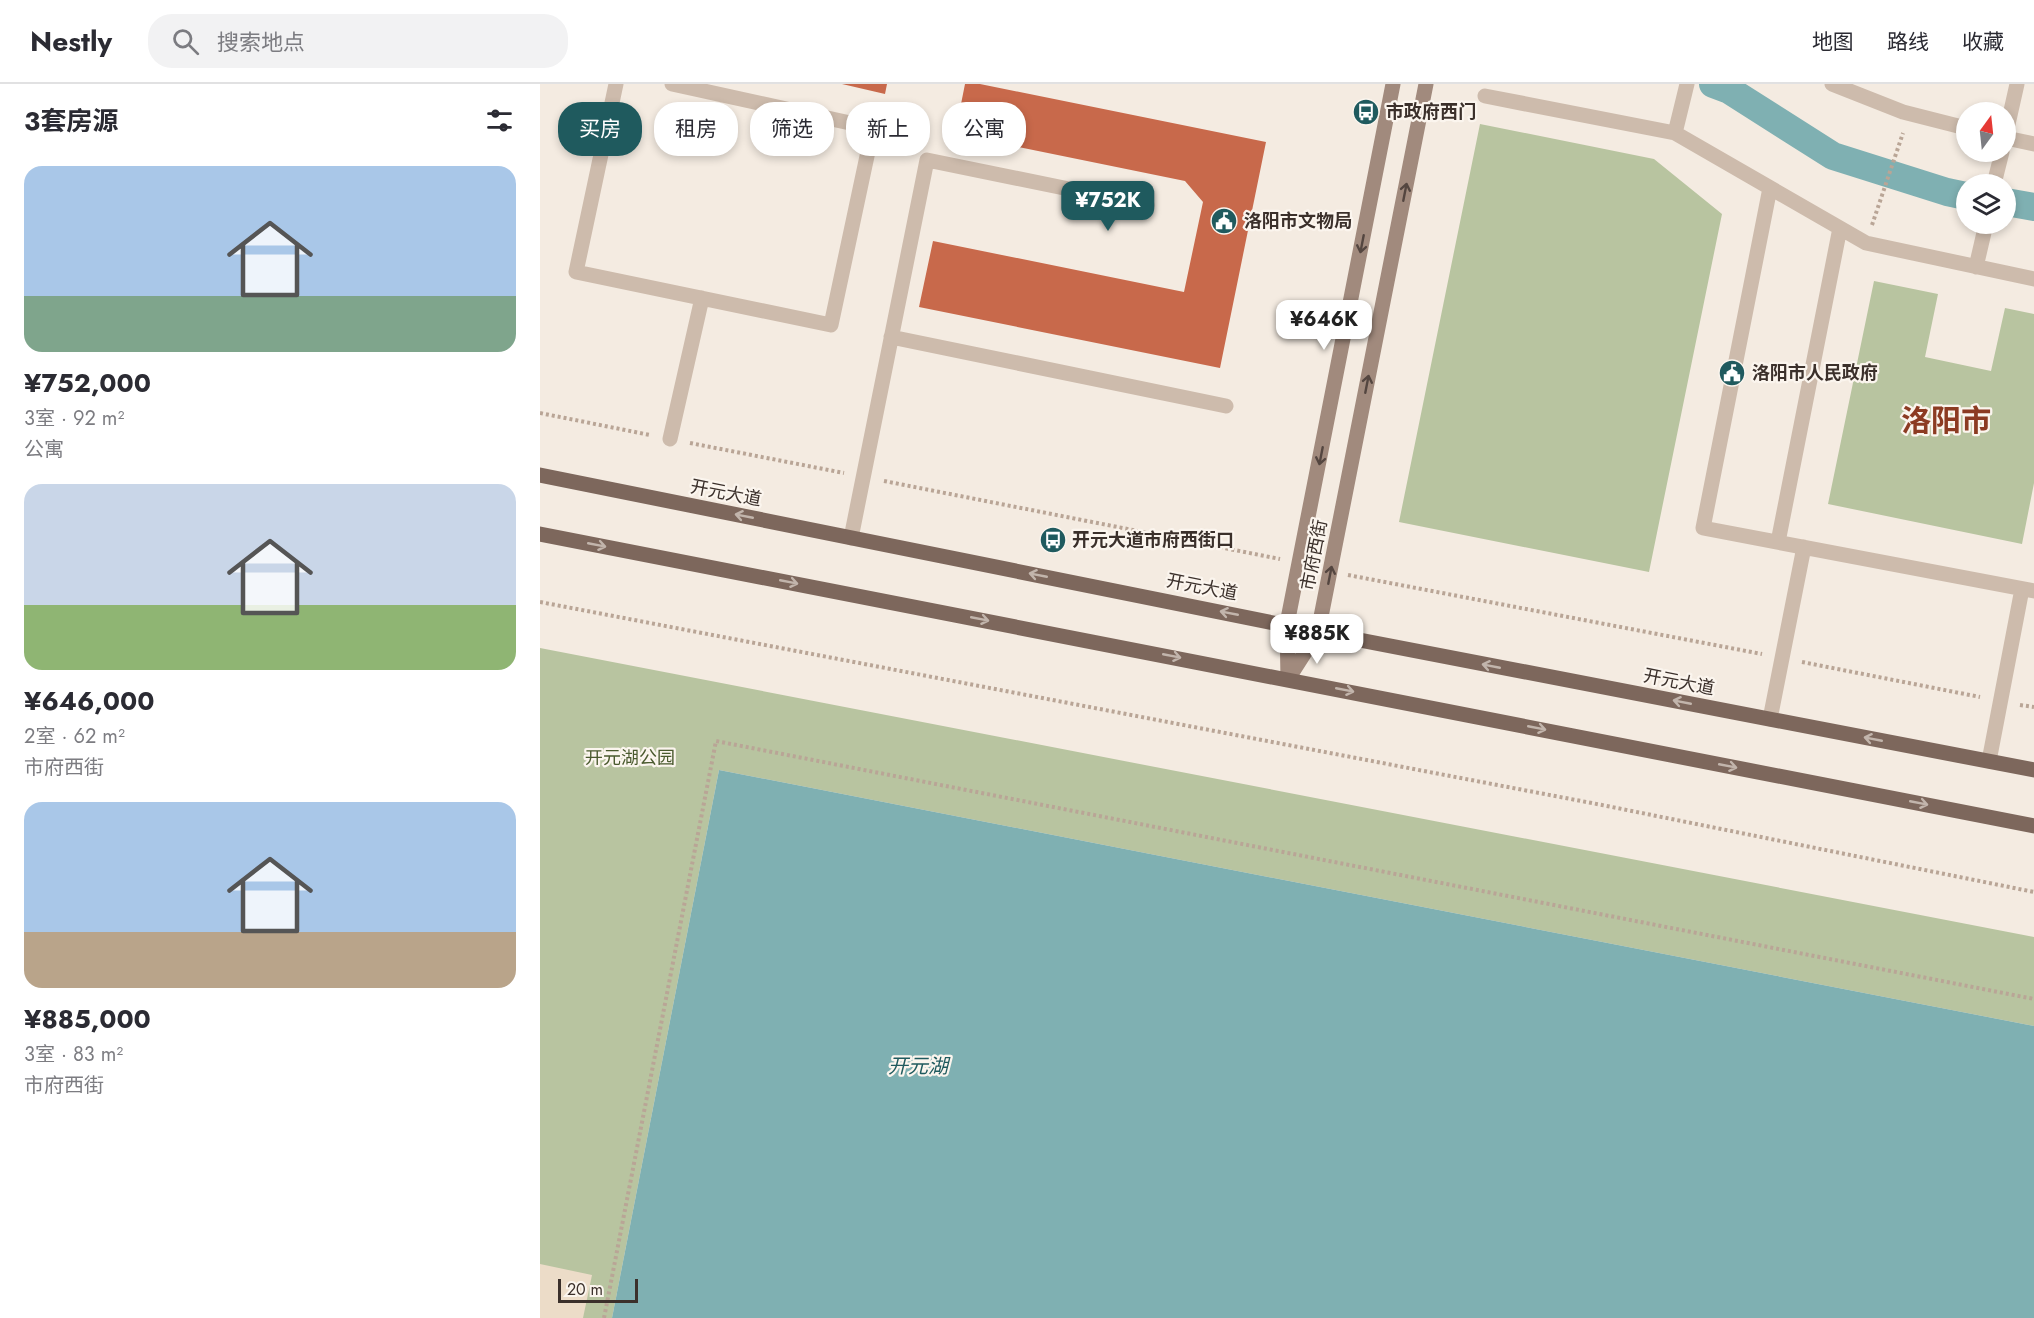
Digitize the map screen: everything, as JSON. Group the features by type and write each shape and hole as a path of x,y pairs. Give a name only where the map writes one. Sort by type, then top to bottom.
{"main road":[{"name":"开元大道","path":"540,475 1318,632 2034,770"},
{"path":"540,534 2034,826"}],"street":[{"name":"市府西街","path":"1288,679 1287,624 1393,84"},
{"name":"市府西街","path":"1288,679 1318,632 1426,84"}],"lane":[{"path":"616,84 576,272 831,325 873,128 672,84"},
{"path":"1676,132 1687,84"},
{"path":"1832,84 1903,112 1956,125"},
{"path":"2012,102 2016,84"},
{"path":"1485,96 1676,132 1866,243 1977,262 2034,279"},
{"path":"2016,138 2034,144"},
{"path":"851,538 927,160 1147,205"},
{"path":"1770,188 1703,528 2028,590 1989,761"},
{"path":"1778,542 1840,228"},
{"path":"1977,262 1984,234"},
{"path":"670,439 702,298"},
{"path":"891,337 1226,406"},
{"path":"1770,719 1804,547"}],"path":[{"path":"1871,229 1904,131"},
{"path":"540,602 1613,807 2034,892"},
{"path":"604,1318 716,741 2034,999"}],"green space":[{"path":"1480,124 1654,159 1722,214 1649,572 1399,522"},
{"path":"1874,281 1938,294 1925,357 1991,371 2005,308 2034,314 2034,483 2022,544 1828,504"},
{"name":"开元湖公园","path":"540,648 2034,937 2034,1026 719,770 612,1318 540,1318"}],"shaded area":[{"path":"540,1264 592,1275 583,1318 540,1318"}],"water":[{"name":"开元湖","path":"719,770 2034,1026 2034,1318 612,1318"}],"building":[{"path":"842,84 887,84 885,94"},
{"name":"洛阳市文物局","path":"965,84 980,84 1266,142 1220,368 919,307 933,241 1184,292 1203,202 1185,181 1026,149 1026,102 961,102"}],"waterway":[{"path":"1713,84 1729,90 1833,156 1956,194"},
{"path":"2016,204 2034,207"}],"place":[{"name":"市政府西门","path":"1366,112"},
{"name":"洛阳市文物局","path":"1224,221"},
{"name":"洛阳市人民政府","path":"1732,373"},
{"name":"开元大道市府西街口","path":"1053,540"}],"district":[{"name":"洛阳市","path":"1946,420"}]}
